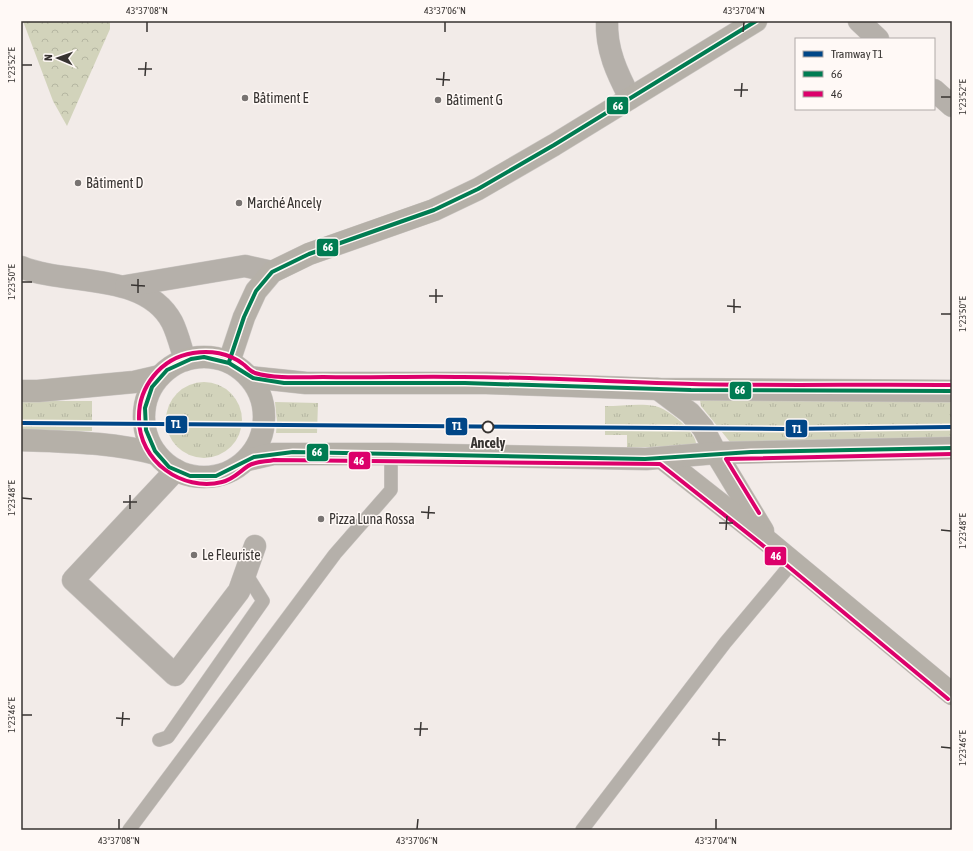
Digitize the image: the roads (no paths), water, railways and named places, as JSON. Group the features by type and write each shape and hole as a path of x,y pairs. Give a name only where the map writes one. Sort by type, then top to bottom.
{"main road":[{"path":"228,362 244,317 256,290 272,272 309,254 434,210 478,189 756,21"},
{"path":"200,357 214,358 228,362 249,377 259,392 262,404 264,426 258,444 247,460 234,470 218,476 201,478 184,475 168,466 156,454 148,440 144,424 145,409 150,391 160,376 172,366 185,360 200,357"},
{"path":"21,390 38,391 134,382 160,376"},
{"path":"249,377 306,383 486,383 658,389 952,391"},
{"path":"658,389 690,413 703,428 716,453 770,543"},
{"path":"21,440 102,443 134,448 156,454"},
{"path":"247,460 273,454 391,454 662,458 716,453 952,448"},
{"path":"662,458 770,543 792,563 886,638 952,694"}],"street":[{"path":"607,21 607,38 615,69 630,98"},
{"path":"859,21 877,38"},
{"path":"935,91 952,106"},
{"path":"21,267 61,277 126,286 245,266 272,272"},
{"path":"126,286 156,303 172,322 185,360"},
{"path":"176,470 73,580 175,675 239,591 255,546"}],"lane":[{"path":"129,830 335,554 391,490 391,454"},
{"path":"582,830 725,643 792,563"},
{"path":"159,740 168,737 263,601 245,572"}],"tram line":[{"name":"T1","path":"21,423 784,429 952,427"}],"place":[{"name":"Bâtiment E","path":"245,98"},
{"name":"Bâtiment G","path":"438,100"},
{"name":"Bâtiment D","path":"78,183"},
{"name":"Marché Ancely","path":"239,203"},
{"name":"Ancely","path":"488,427"},
{"name":"Pizza Luna Rossa","path":"321,519"},
{"name":"Le Fleuriste","path":"194,555"}]}
